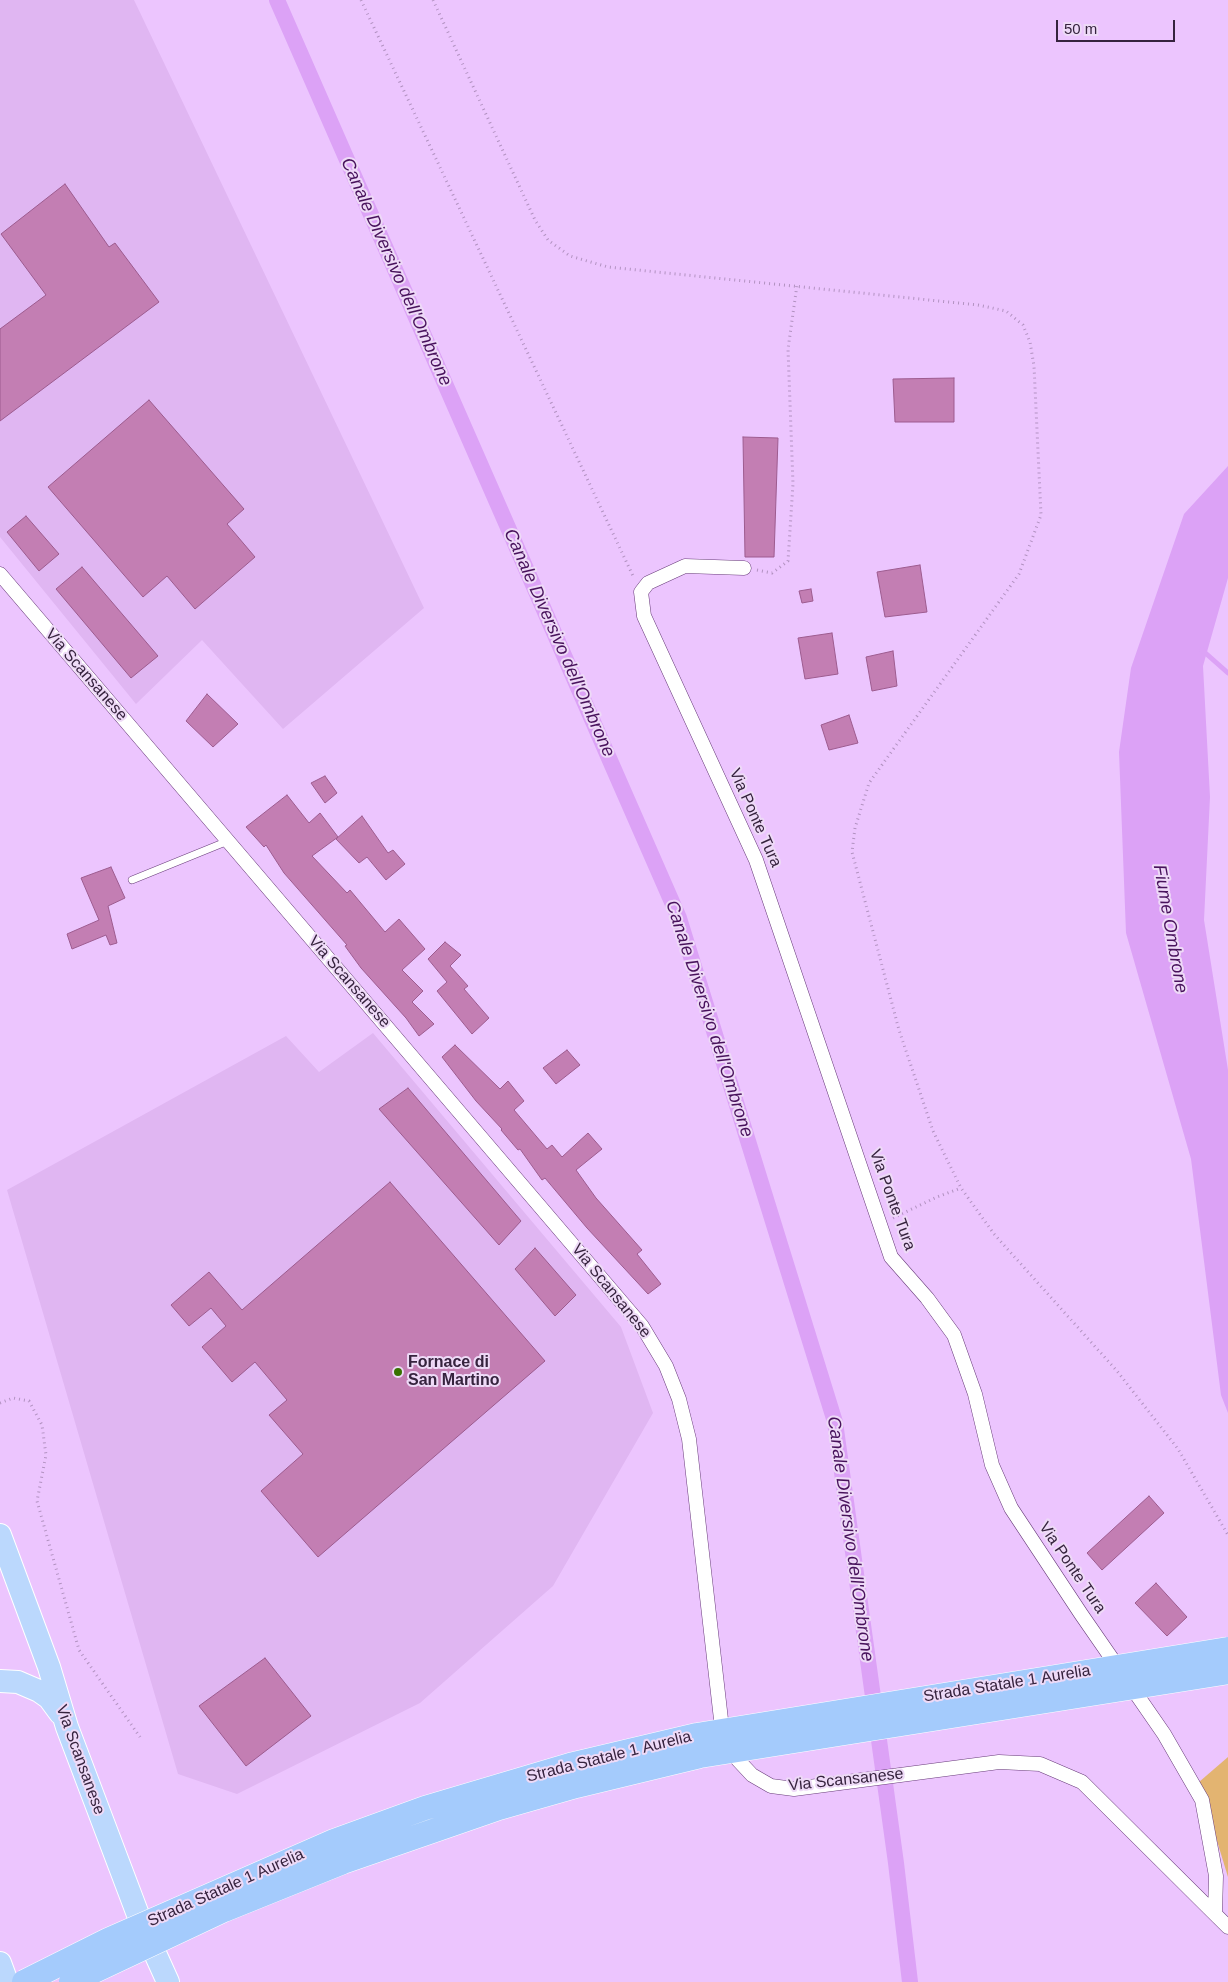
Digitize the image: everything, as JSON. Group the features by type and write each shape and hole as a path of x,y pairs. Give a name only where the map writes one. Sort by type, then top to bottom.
{"highway":[{"name":"Strada Statale 1 Aurelia","path":"24,1982 180,1907 334,1841 434,1806 570,1765 697,1735 1228,1649"},
{"name":"Strada Statale 1 Aurelia","path":"71,1982 224,1910 343,1862 490,1811 576,1786 700,1756 1017,1704 1228,1672"}],"main road":[{"name":"Via Scansanese","path":"0,1535 49,1668 67,1727 140,1920 168,1982"},
{"path":"0,1681 18,1682 39,1691 56,1707 67,1727"},
{"path":"0,1963 7,1982"}],"street":[{"path":"644,587 685,566 744,568"},
{"name":"Via Scansanese","path":"0,574 642,1326 666,1366 679,1399 689,1439 723,1737 738,1760 752,1775 771,1786 794,1789 999,1762 1040,1764 1082,1782 1228,1927"},
{"name":"Via Ponte Tura","path":"644,587 644,616 756,860 891,1257 927,1298 954,1335 975,1394 992,1465 1011,1508 1164,1734 1202,1800 1216,1876 1215,1914"}],"lane":[{"path":"132,880 228,841"}],"path":[{"path":"361,0 644,587"},
{"path":"433,0 535,220 548,240 570,256 608,267 978,305 1006,311 1022,325 1030,342 1034,366 1041,515 1019,574 869,783 855,828 852,852 899,1030 933,1130 961,1188 994,1234 1117,1371 1178,1449 1228,1535"},
{"path":"744,568 772,573 788,560 793,484 788,349 797,285"},
{"path":"896,1216 936,1197 961,1188"},
{"path":"0,1403 13,1398 29,1401 42,1425 46,1455 37,1501 79,1650 140,1737"}],"shaded area":[{"path":"0,0 134,0 424,608 283,729 202,640 136,704 0,537"},
{"name":"Fornace di San Martino","path":"373,1033 621,1327 653,1413 553,1586 420,1703 237,1794 178,1774 7,1190 286,1036 319,1072"},
{"path":"1228,1757 1228,1877 1199,1782"}],"water":[{"name":"Fiume Ombrone","path":"1228,466 1228,578 1203,666 1210,797 1204,920 1228,1070 1228,1413 1221,1395 1191,1159 1126,933 1119,752 1131,668 1184,514"}],"building":[{"path":"65,184 109,247 115,243 159,302 0,421 0,329 46,295 1,234"},
{"path":"954,378 954,422 895,422 893,379"},
{"path":"149,400 244,509 227,524 255,557 195,609 167,576 143,597 48,487"},
{"path":"743,437 778,438 774,557 745,557"},
{"path":"26,516 59,554 39,571 7,532"},
{"path":"920,565 927,612 885,617 877,572"},
{"path":"82,567 158,656 131,678 56,589"},
{"path":"811,589 813,601 802,603 799,591"},
{"path":"832,633 838,674 805,679 798,638"},
{"path":"893,651 897,686 872,691 866,657"},
{"path":"207,694 238,724 213,747 186,721"},
{"path":"849,715 858,743 829,750 821,725"},
{"path":"325,776 337,793 325,803 311,783"},
{"path":"287,795 309,823 320,813 338,837 312,856 347,893 350,890 385,932 399,919 425,949 402,970 423,991 412,1002 434,1024 419,1036 406,1018 361,968 345,946 347,945 284,873 266,845 264,847 246,827"},
{"path":"362,816 388,853 393,850 405,864 386,880 367,857 359,863 336,839"},
{"path":"111,867 125,898 108,906 117,943 110,945 106,935 72,949 67,934 99,920 81,878"},
{"path":"445,942 461,955 450,966 468,986 464,989 489,1018 472,1034 437,991 447,982 428,959"},
{"path":"455,1045 500,1089 508,1081 524,1101 514,1110 547,1149 552,1145 562,1157 588,1133 602,1149 576,1170 596,1198 642,1250 637,1254 661,1284 648,1294 587,1228 545,1178 542,1180 520,1149 518,1150 502,1129 476,1101 442,1057"},
{"path":"567,1050 580,1065 556,1084 543,1068"},
{"path":"408,1088 521,1221 499,1245 379,1109"},
{"name":"Fornace di San Martino","path":"390,1182 545,1361 318,1557 261,1491 303,1454 269,1415 287,1400 255,1362 232,1382 202,1347 226,1326 211,1308 189,1326 171,1305 209,1272 242,1310"},
{"path":"535,1248 576,1295 555,1316 515,1269"},
{"path":"1149,1496 1164,1513 1102,1570 1087,1553"},
{"path":"1156,1583 1187,1617 1167,1636 1135,1603"},
{"path":"265,1658 311,1716 246,1766 199,1706"}],"waterway":[{"name":"Canale Diversivo dell'Ombrone","path":"277,0 679,918 835,1422 896,1863 910,1982"},
{"path":"1202,650 1228,673"}],"place":[{"name":"Fornace di San Martino","path":"398,1372"}]}
